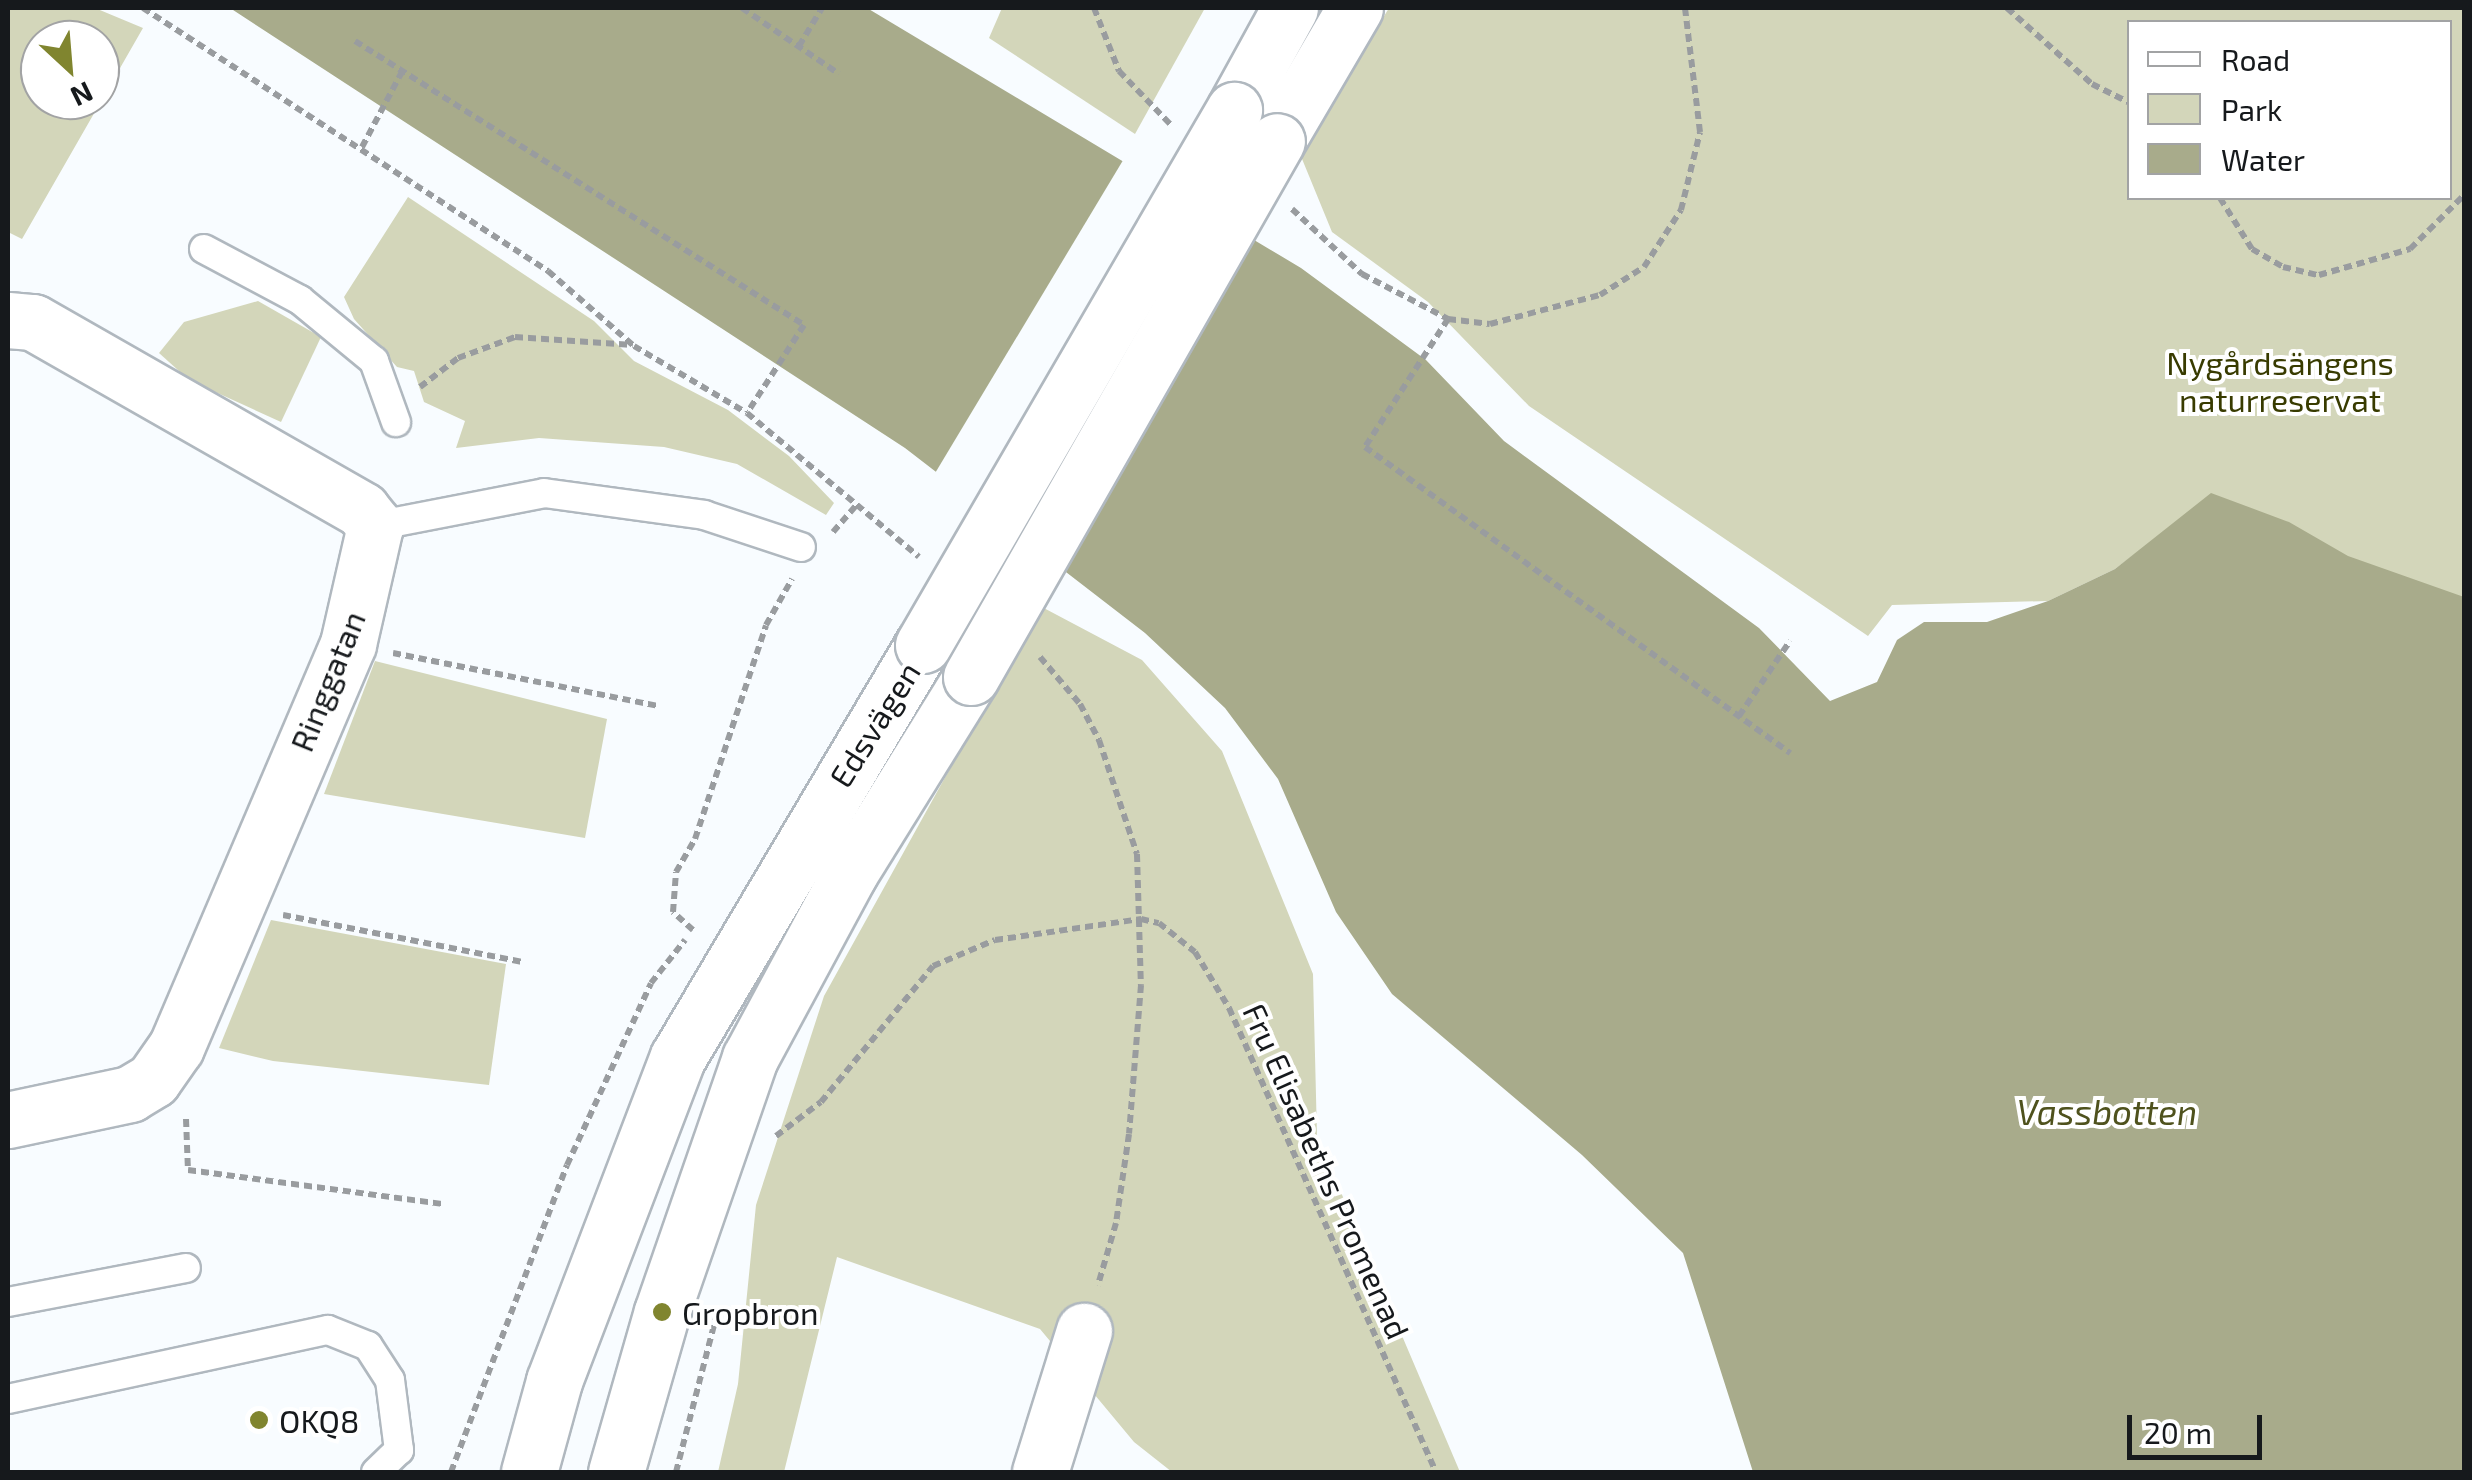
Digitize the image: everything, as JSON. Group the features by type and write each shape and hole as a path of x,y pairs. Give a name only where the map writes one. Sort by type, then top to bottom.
{"main road":[{"name":"Edsvägen","path":"530,1472 554,1382 678,1056 922,645 1290,8"},
{"name":"Edsvägen","path":"616,1472 662,1312 750,1058 849,874 971,677 1355,8"},
{"path":"8,320 33,322 362,510 375,526"},
{"name":"Ringgatan","path":"153,1080 176,1047 232,905 348,644 375,526"},
{"path":"8,1120 130,1094 153,1080"},
{"path":"1040,1472 1084,1331"}],"lane":[{"path":"204,248 300,300 374,361 396,422"},
{"path":"375,526 544,493 704,516 812,544"},
{"path":"8,1302 186,1268"},
{"path":"8,1399 328,1330 368,1346 390,1380 399,1450 376,1472"}],"path":[{"path":"143,8 362,147 578,293 634,346 549,336 490,344 434,374 396,422"},
{"path":"742,8 838,74"},
{"path":"798,46 822,8"},
{"path":"1094,8 1119,71 1174,128"},
{"path":"1275,198 1304,216 1362,274 1448,320 1490,324 1600,295 1644,267 1681,210 1700,132 1685,8"},
{"path":"2007,8 2092,84 2127,102"},
{"path":"354,41 804,325 747,412"},
{"path":"362,147 404,70"},
{"path":"2221,200 2252,249 2282,267 2319,275 2410,248 2464,195"},
{"path":"1448,320 1365,446 1790,753"},
{"path":"812,544 856,506"},
{"path":"693,930 673,912 676,872 695,839 766,625 795,574"},
{"path":"1739,716 1790,641"},
{"path":"348,644 658,706"},
{"path":"232,905 522,962"},
{"path":"772,1138 821,1102 933,966 995,940 1140,919 1129,1134 1116,1223 1084,1331"},
{"name":"Fru Elisabeths Promenad","path":"1140,919 1176,933 1211,972 1436,1472"},
{"path":"153,1080 186,1118 188,1170 442,1204"},
{"path":"676,1472 716,1328 718,1294"}],"green space":[{"path":"8,8 95,8 143,28 120,68 120,20 20,20 20,120 90,120 22,239 8,232"},
{"path":"1002,8 1205,8 1135,134 989,38"},
{"name":"Nygårdsängens naturreservat","path":"1389,8 2464,8 2464,711 2168,529 2115,569 2048,601 1892,605 1868,636 1529,406 1428,302 1332,232 1300,154"},
{"path":"408,197 594,321 634,361 728,410 789,456 834,503 826,515 737,464 664,447 539,438 456,448 465,421 424,402 414,371 397,367 354,319 344,297"},
{"path":"258,301 321,337 281,422 189,380 159,353 184,322"},
{"path":"1040,606 1142,660 1222,751 1313,974 1317,1136 1460,1472 1172,1472 1134,1442 1040,1329 837,1257 784,1472 718,1472 738,1384 756,1205 824,996"},
{"path":"375,661 607,719 585,838 324,794"},
{"path":"271,920 506,964 489,1085 273,1061 219,1048"}],"water":[{"name":"Vassbotten","path":"230,8 867,8 1301,268 1426,360 1504,441 1759,628 1830,701 1877,682 1897,640 1924,622 1987,622 2048,601 2115,569 2211,493 2289,522 2348,556 2464,597 2464,1472 1753,1472 1683,1253 1582,1155 1392,994 1336,912 1278,779 1225,708 1145,633 905,448"}],"pier":[{"path":"1125,157 1257,236 1065,556 933,477"}],"place":[{"name":"Gropbron","path":"662,1312"},
{"name":"OKQ8","path":"259,1420"}]}
